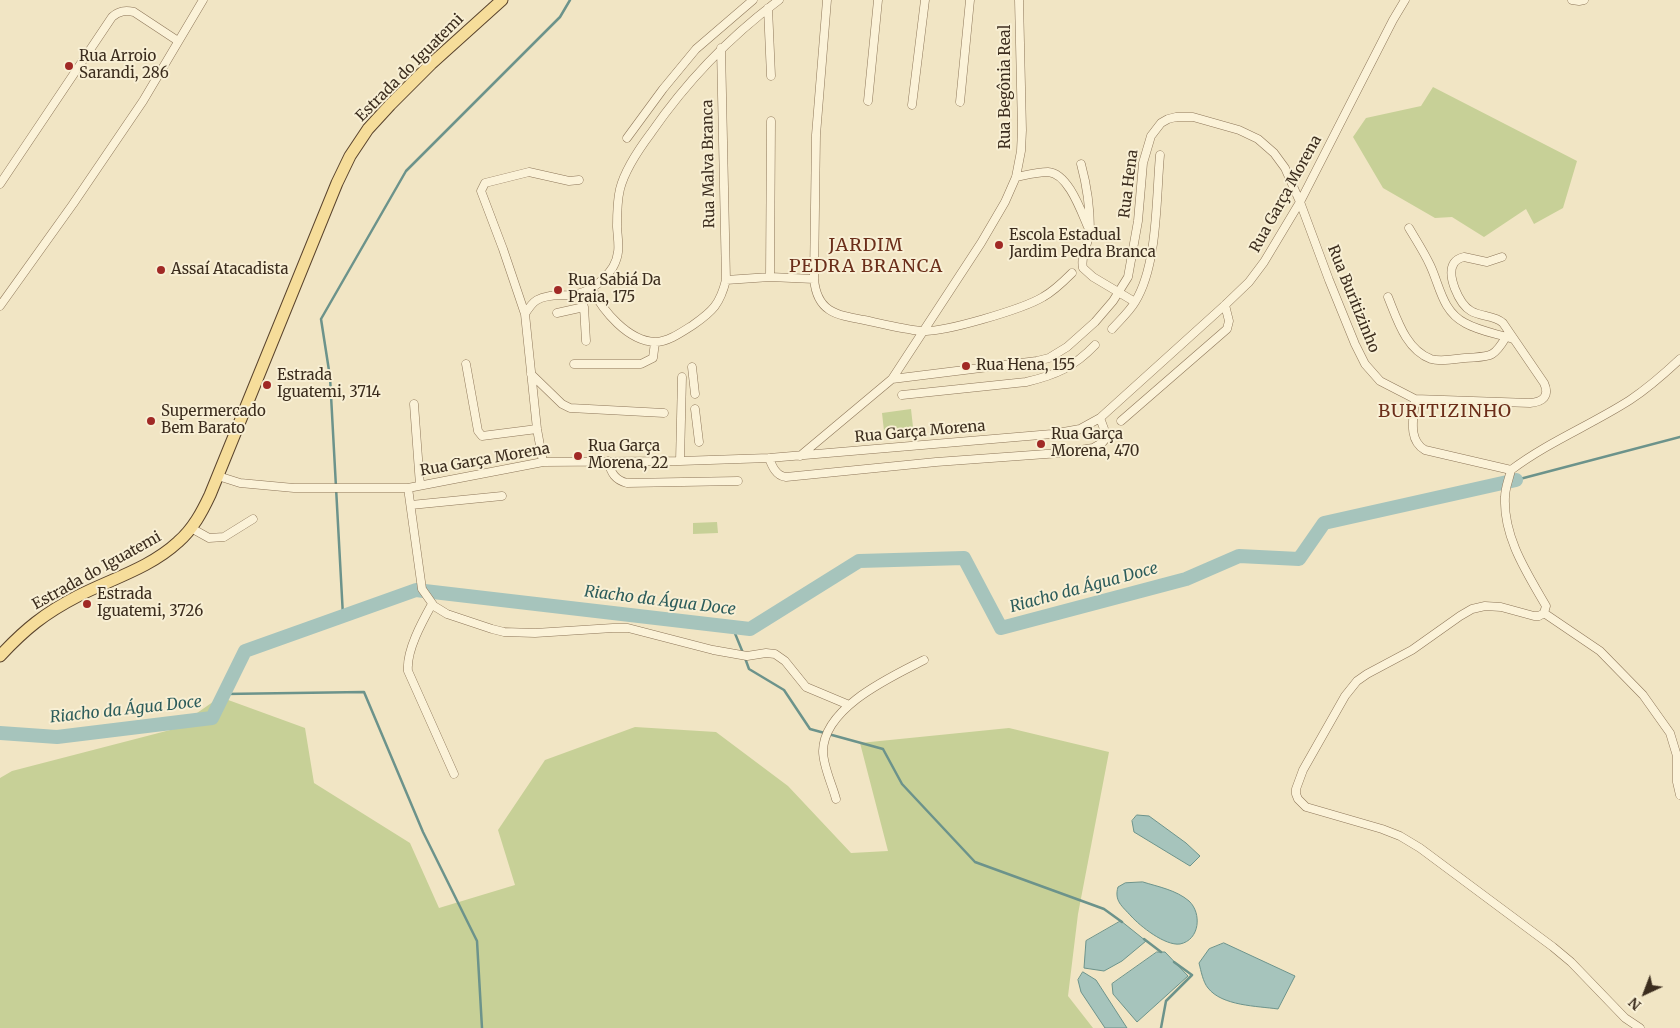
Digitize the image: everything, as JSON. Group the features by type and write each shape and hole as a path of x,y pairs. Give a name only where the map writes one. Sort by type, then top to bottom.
{"main road":[{"name":"Estrada do Iguatemi","path":"0,656 21,633 38,620 78,596 158,558 179,542 191,528 201,514 218,476 337,182 350,156 368,129 390,105 431,64 502,0"}],"street":[{"path":"0,306 132,117 203,0"},
{"path":"628,138 663,89 696,49 753,0"},
{"path":"525,314 532,304 539,299 573,295 592,290 612,268 619,251 617,227 620,188 632,162 671,103 708,60 779,0"},
{"path":"826,0 816,135 814,279 816,291 821,302 839,314 923,331 977,321 1040,299 1052,292 1072,273"},
{"path":"868,101 878,0"},
{"path":"912,105 924,0"},
{"path":"960,102 970,0"},
{"name":"Rua Begônia Real","path":"800,456 892,379 981,243 1005,202 1016,176 1021,151 1019,0"},
{"name":"Rua Garça Morena","path":"218,476 240,483 294,488 408,488 543,462 769,458 1052,434 1080,429 1100,418 1249,282 1264,262 1300,202 1405,0"},
{"path":"1572,0 1584,0"},
{"path":"768,8 771,76"},
{"path":"0,184 112,17 120,12 134,12 178,41"},
{"name":"Rua Malva Branca","path":"721,48 726,280"},
{"path":"696,49 708,60"},
{"name":"Rua Hena","path":"892,379 989,376 1059,354 1096,322 1120,292 1128,277 1138,221 1143,163 1147,144 1156,128 1168,119 1176,116 1193,117 1239,130 1258,139 1274,153 1285,168 1300,202"},
{"path":"770,277 771,122"},
{"path":"1112,329 1135,302 1150,262 1160,155"},
{"path":"1081,164 1088,191 1090,231 1088,244 1082,260 1083,268 1135,302"},
{"path":"543,462 537,429 525,314 481,191 485,183 529,172 569,181 579,180"},
{"path":"1016,176 1047,172 1061,178 1071,192 1090,231"},
{"name":"Rua Buritizinho","path":"1300,202 1355,344 1365,364 1380,381 1415,399 1530,403 1541,401 1546,396 1547,391 1544,383 1510,338"},
{"path":"1409,228 1425,254 1442,298 1453,315 1465,324 1510,338"},
{"path":"1502,257 1487,262 1464,257 1459,259 1453,265 1453,279 1456,292 1463,305 1473,313 1499,320 1510,338"},
{"path":"592,290 600,304 619,325 631,334 655,342 680,334 711,312 722,295 726,280 770,277 814,279"},
{"path":"1388,297 1405,336 1423,354 1432,359 1442,360 1490,356 1498,351 1510,338"},
{"path":"556,313 600,304"},
{"path":"1121,421 1227,329 1229,321 1225,305"},
{"path":"584,307 586,341"},
{"path":"574,364 641,364 653,358 655,342"},
{"path":"902,395 989,376 1026,382 1056,374 1083,357 1095,345"},
{"path":"1640,1028 1625,1018 1559,952 1420,848 1400,836 1382,829 1311,810 1302,804 1296,794 1296,789 1303,770 1345,696 1357,681 1412,650 1472,609 1493,606 1534,616 1544,613 1546,606 1509,533 1505,498 1511,470 1544,448 1642,392 1680,359"},
{"path":"466,364 478,431 482,436 537,429"},
{"path":"682,387 694,390 692,367"},
{"path":"531,374 562,404 570,408 664,413"},
{"path":"680,461 682,377"},
{"path":"1415,399 1413,434 1416,444 1420,447 1425,450 1511,470"},
{"path":"414,404 420,485"},
{"path":"695,409 699,442"},
{"path":"769,458 778,474 786,477 936,462 1060,453 1083,450 1102,443 1107,437 1100,418"},
{"path":"681,422 697,422"},
{"path":"608,462 614,477 627,483 738,481"},
{"path":"408,488 422,589 432,604 447,614 504,632 535,633 628,628 713,650 747,656 766,653 776,654 785,661 806,687 849,705"},
{"path":"411,505 502,496"},
{"path":"191,528 209,538 224,537 253,519"},
{"path":"432,604 407,664 408,671 454,774"},
{"path":"1544,613 1600,651 1643,695 1670,733 1677,756 1677,782 1680,795"},
{"path":"836,799 823,751 828,733 849,705 889,678 924,660"}],"green space":[{"path":"1433,87 1577,161 1563,208 1534,224 1526,209 1484,237 1452,217 1435,218 1383,188 1353,137 1366,118 1421,106"},
{"path":"911,409 913,427 884,431 882,413"},
{"path":"717,522 718,533 693,534 693,523"},
{"path":"220,697 305,728 314,783 410,843 439,908 515,885 498,830 545,760 635,727 716,732 788,786 851,853 888,851 860,743 1009,728 1109,752 1078,914 1068,996 1093,1028 0,1028 0,778 12,771 174,729"}],"water":[{"path":"1137,815 1149,816 1186,843 1200,856 1190,866 1134,832 1132,821"},
{"path":"1143,882 1167,889 1189,901 1196,912 1197,919 1197,926 1192,937 1180,944 1160,939 1140,925 1122,906 1117,896 1118,887 1125,883"},
{"path":"1121,921 1146,941 1122,961 1104,971 1084,968 1086,941"},
{"path":"1224,943 1295,976 1278,1009 1231,1002 1214,994 1208,988 1203,980 1199,963 1209,949"},
{"path":"1157,952 1165,952 1188,976 1137,1022 1113,994 1112,984"},
{"path":"1083,972 1096,980 1127,1028 1105,1028 1081,992 1078,980"}],"waterway":[{"path":"343,616 330,377 321,319 406,171 560,17 570,0"},
{"path":"1516,480 1680,437"},
{"name":"Riacho da Água Doce","path":"0,733 57,737 212,718 245,651 416,590 750,629 859,561 964,558 1001,628 1186,579 1239,556 1299,559 1324,523 1516,480"},
{"path":"732,626 743,653"},
{"path":"745,658 749,669 784,690 810,729 883,749 902,784 975,862 1104,909 1122,922"},
{"path":"224,694 364,692 423,832 477,941 482,1028"},
{"path":"1144,939 1161,952"},
{"path":"1161,1028 1166,1001 1192,975 1174,962"}],"place":[{"name":"Rua Arroio Sarandi, 286","path":"69,66"},
{"name":"Escola Estadual Jardim Pedra Branca","path":"999,245"},
{"name":"Assaí Atacadista","path":"161,270"},
{"name":"Rua Sabiá Da Praia, 175","path":"558,290"},
{"name":"Rua Hena, 155","path":"966,366"},
{"name":"Estrada Iguatemi, 3714","path":"267,385"},
{"name":"Supermercado Bem Barato","path":"151,421"},
{"name":"Rua Garça Morena, 470","path":"1041,444"},
{"name":"Rua Garça Morena, 22","path":"578,456"},
{"name":"Estrada Iguatemi, 3726","path":"87,604"}],"district":[{"name":"JARDIM PEDRA BRANCA","path":"866,256"},
{"name":"BURITIZINHO","path":"1445,412"}]}
